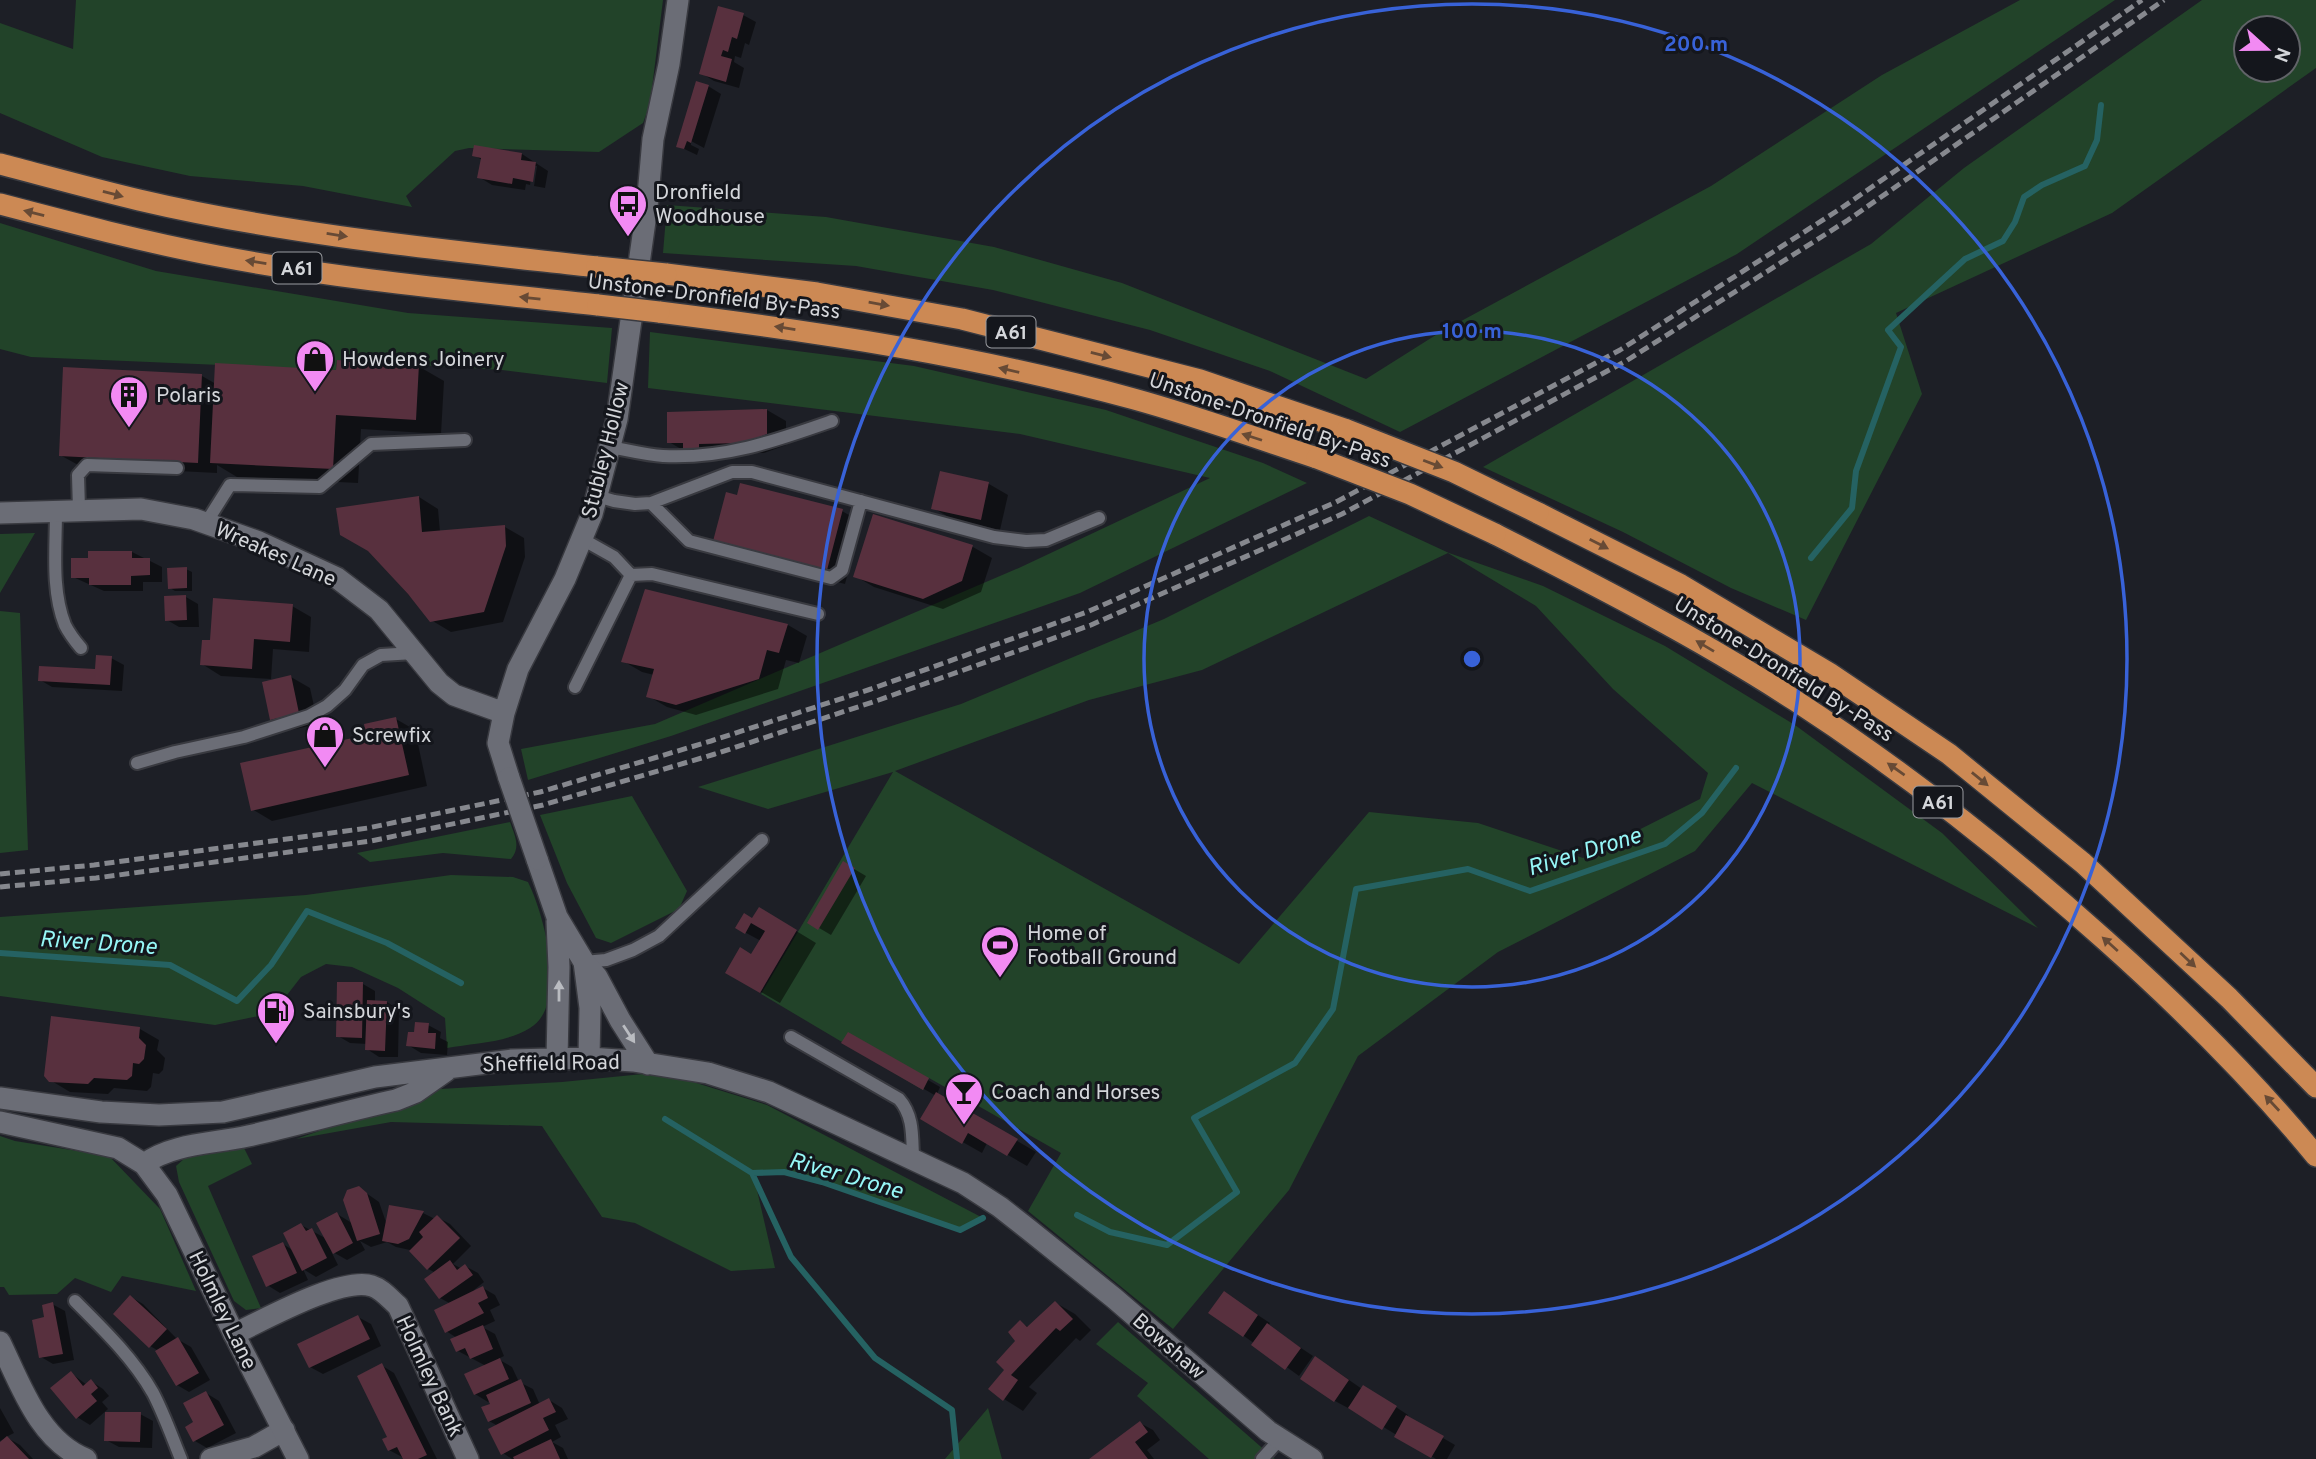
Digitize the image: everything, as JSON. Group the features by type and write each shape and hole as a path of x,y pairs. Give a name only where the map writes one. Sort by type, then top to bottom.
{"highway":[{"name":"Unstone-Dronfield By-Pass","path":"0,164 140,201 265,224 402,244 817,293 962,319 1200,380 1347,430 1454,472 1681,584 1829,673 1949,754 2083,863 2229,998 2316,1087"},
{"name":"Unstone-Dronfield By-Pass","path":"0,204 127,237 219,257 395,283 781,327 944,354 1134,400 1317,458 1410,494 1495,534 1654,616 1795,700 1904,775 2037,879 2161,990 2277,1108 2316,1156"}],"main road":[{"name":"Stubley Hollow","path":"648,1064 597,977 584,962 557,917 498,743 518,669 565,579 582,539 597,496 617,419 653,139 669,64 678,0"},
{"name":"Wreakes Lane","path":"0,513 141,509 206,523 259,542 337,578 379,610 439,683 454,695 504,713"},
{"name":"Stubley Hollow","path":"557,917 557,1059"},
{"name":"Stubley Hollow","path":"584,962 590,1008 590,1058"},
{"name":"Sheffield Road","path":"0,1098 101,1112 159,1115 222,1112 375,1077 512,1060 590,1058 697,1070 769,1092 913,1158 963,1183 1028,1229"},
{"path":"144,1164 157,1155 175,1149 248,1136 396,1100 416,1092 448,1070"},
{"name":"Holmley Lane","path":"0,1122 118,1148 144,1164 167,1195 298,1459"},
{"name":"Bowshaw","path":"1028,1229 1114,1298 1268,1431 1312,1459"},
{"name":"Holmley Bank","path":"234,1334 330,1290 356,1284 373,1286 398,1306 468,1459"},
{"path":"0,1342 40,1420 66,1448 86,1459"},
{"path":"211,1459 254,1447 284,1430"}],"lane":[{"path":"610,447 662,456 715,455 758,447 831,421"},
{"path":"206,523 230,485 320,487 371,444 465,440"},
{"path":"79,510 78,475 87,465 177,468"},
{"path":"597,496 614,502 651,503 732,471 752,472 994,537 1046,541 1099,518"},
{"path":"651,503 689,541 831,578 842,570 861,501"},
{"path":"56,511 55,573 59,605 66,628 80,648"},
{"path":"582,539 614,558 631,575 652,574 818,614"},
{"path":"575,687 631,575"},
{"path":"136,763 175,751 244,737 309,716 327,706 345,690 363,665 381,655 414,653"},
{"path":"584,962 606,960 659,936 762,840"},
{"path":"791,1037 899,1099 907,1108 912,1125 913,1158"},
{"path":"75,1301 125,1353 141,1375 153,1394 181,1459"},
{"path":"1262,1459 1280,1438"}],"green space":[{"path":"76,0 663,0 650,104 643,123 599,152 469,148 455,151 406,196 412,207 303,186 190,176 102,157 0,113 0,23 73,49"},
{"path":"2020,0 2115,0 1737,254 1400,432 1270,371 1150,330 993,290 856,266 663,253 667,205 826,217 994,247 1122,283 1366,379 1439,333 1711,186 1882,75"},
{"path":"2202,0 2316,0 2316,68 2302,78 2302,14 2232,14 2232,84 2293,84 2112,213 1896,313 1922,394 1806,620 1731,588 1623,532 1483,467 1871,244 1964,168"},
{"path":"0,223 156,271 408,313 612,328 607,383 502,370 337,360 336,370 31,357 0,349"},
{"path":"650,332 914,366 1106,410 1263,463 1307,483 1080,593 671,736 528,780 521,749 655,724 1021,567 1210,478 1020,434 648,388"},
{"path":"1369,516 1449,553 1543,586 1665,646 1795,725 1942,833 2038,928 1752,783 1695,851 1498,952 1358,1056 1289,1190 1173,1329 1028,1211 1061,1153 929,1078 923,1090 761,994 893,772 768,809 698,787 961,704 1164,619","holes":["1448,553 1536,606 1613,689 1708,773 1700,799 1583,858 1478,823 1369,812 1239,964 895,771 1089,700 1202,670"]},
{"path":"35,533 0,593 0,534"},
{"path":"0,611 20,613 28,850 0,853"},
{"path":"632,796 687,891 679,909 611,943 596,938 567,883 540,815"},
{"path":"510,822 516,846 511,859 443,853 370,862 357,853"},
{"path":"451,875 513,877 528,882 546,936 551,980 542,1016 521,1033 500,1040 447,1048 445,1018 398,988 352,967 326,964 301,977 273,1013 215,1025 0,996 0,917 306,895"},
{"path":"643,1074 690,1081 767,1105 983,1218 960,1230 784,1172 753,1173 775,1268 731,1271 635,1223 602,1217 542,1126 391,1122 296,1139 440,1089"},
{"path":"0,1136 15,1141 109,1156 160,1209 196,1291 122,1276 111,1292 75,1278 57,1294 9,1295 4,1287 0,1287"},
{"path":"244,1148 252,1164 208,1186 261,1308 246,1310 234,1301 179,1182 176,1166 185,1158"},
{"path":"1118,1322 1275,1459 1209,1459 1137,1396 1148,1383 1096,1344"},
{"path":"988,1408 1002,1459 945,1459"}],"building":[{"path":"718,6 744,13 737,39 732,37 728,52 723,50 721,56 732,59 726,82 699,74"},
{"path":"696,81 709,85 691,143 687,141 684,149 676,147"},
{"path":"474,145 522,153 521,160 536,162 533,182 513,178 512,184 477,178 481,158 472,156"},
{"name":"Howdens Joinery","path":"337,360 419,364 416,420 336,415 333,469 210,463 215,363 336,370"},
{"name":"Polaris","path":"63,367 202,374 198,463 59,456"},
{"path":"767,409 767,434 743,443 699,444 699,449 683,448 683,443 667,443 667,412"},
{"path":"940,471 989,482 981,520 931,509"},
{"path":"740,483 843,509 826,574 712,545 726,492 737,495"},
{"path":"419,496 422,532 505,525 506,546 484,612 430,622 368,551 340,535 336,508"},
{"path":"873,514 973,545 962,581 923,599 853,577"},
{"path":"88,551 132,551 132,558 150,558 150,575 131,576 131,585 89,585 89,578 71,578 71,558 88,558"},
{"path":"187,567 187,588 168,589 167,568"},
{"path":"645,589 788,624 779,653 767,650 759,679 676,705 646,697 654,669 621,662"},
{"path":"186,595 187,620 165,621 164,596"},
{"path":"213,598 293,604 290,642 254,639 252,669 200,665 202,640 210,640"},
{"path":"96,655 112,656 110,685 38,681 39,666 95,669"},
{"path":"291,675 299,713 270,720 262,682"},
{"name":"Screwfix","path":"396,717 409,775 251,811 240,763 366,735 364,724"},
{"path":"843,861 855,868 818,930 807,923"},
{"path":"759,907 797,930 760,993 725,973 740,947 751,954 765,931 751,923 745,934 735,928 744,913 752,918"},
{"path":"337,982 363,982 362,1038 336,1037"},
{"path":"367,1000 387,1001 385,1051 365,1050"},
{"path":"51,1016 140,1027 139,1038 146,1045 144,1059 139,1064 133,1063 132,1076 127,1080 94,1078 88,1084 49,1082 44,1076"},
{"path":"415,1022 429,1023 428,1033 436,1033 435,1049 406,1046 408,1032 414,1032"},
{"path":"848,1032 929,1078 923,1090 841,1043"},
{"name":"Coach and Horses","path":"936,1092 1018,1139 1007,1156 968,1133 962,1144 920,1119"},
{"path":"359,1186 367,1193 380,1234 357,1241 343,1200 347,1190"},
{"path":"389,1205 424,1211 409,1239 398,1244 382,1241"},
{"path":"337,1212 353,1243 333,1254 316,1223"},
{"path":"437,1215 460,1238 427,1270 409,1251 423,1237 419,1232"},
{"path":"301,1223 306,1231 312,1228 327,1258 302,1271 283,1233"},
{"path":"283,1242 297,1273 266,1287 252,1256"},
{"path":"450,1260 457,1270 465,1264 473,1275 439,1299 424,1279"},
{"path":"483,1286 488,1298 478,1303 484,1313 445,1333 434,1310"},
{"path":"1224,1291 1258,1315 1243,1337 1208,1313"},
{"path":"130,1295 167,1329 149,1348 113,1314"},
{"path":"1055,1301 1073,1319 1060,1331 1056,1328 1011,1375 1018,1380 1003,1401 988,1389 1004,1370 996,1362 1015,1341 1008,1332 1020,1320 1027,1327"},
{"path":"53,1302 63,1354 39,1358 32,1320 44,1317 42,1305"},
{"path":"358,1315 370,1339 309,1368 297,1344"},
{"path":"1267,1323 1301,1348 1285,1370 1251,1345"},
{"path":"483,1325 493,1349 470,1359 465,1348 456,1352 450,1339"},
{"path":"178,1337 199,1373 176,1386 155,1351"},
{"path":"1315,1356 1349,1380 1334,1402 1300,1379"},
{"path":"500,1358 509,1379 474,1395 464,1374"},
{"path":"382,1363 427,1455 418,1459 403,1459 397,1447 388,1451 382,1439 387,1437 357,1376"},
{"path":"71,1371 83,1386 91,1379 98,1388 91,1394 97,1401 76,1419 50,1388"},
{"path":"521,1379 531,1403 488,1422 481,1407 490,1404 486,1395"},
{"path":"1363,1385 1397,1406 1382,1430 1348,1408"},
{"path":"206,1391 224,1425 193,1442 185,1427 193,1422 183,1403"},
{"path":"549,1398 556,1412 543,1418 549,1430 501,1455 488,1429"},
{"path":"105,1412 141,1412 140,1442 104,1441"},
{"path":"1406,1415 1444,1436 1431,1458 1394,1437"},
{"path":"1140,1421 1148,1432 1135,1442 1148,1459 1089,1459"},
{"path":"7,1436 29,1459 0,1459 0,1442"},
{"path":"551,1439 560,1459 514,1459 513,1457"}],"waterway":[{"name":"River Drone","path":"1811,558 1852,508 1856,471 1901,347 1888,330 1965,259 2003,241 2015,222 2024,197 2042,185 2085,166 2097,140 2101,105"},
{"name":"River Drone","path":"1077,1215 1110,1232 1167,1245 1237,1192 1194,1118 1295,1063 1333,1009 1356,889 1468,869 1530,891 1665,844 1702,813 1736,768"},
{"name":"River Drone","path":"0,953 170,965 237,1001 271,965 307,911 387,943 461,983"},
{"name":"River Drone","path":"665,1119 752,1173 784,1172 822,1182 960,1230 983,1218"},
{"path":"752,1173 791,1257 875,1358 952,1410 957,1459"}],"railway":[{"path":"0,874 94,865 368,828 540,792 711,741 871,689 1087,612 1336,502 1620,350 1840,209 2142,0"},
{"path":"0,887 96,878 371,841 543,805 715,754 876,701 1091,625 1342,514 1626,361 1848,220 2164,0"}],"place":[{"name":"Dronfield Woodhouse","path":"628,238"},
{"name":"Howdens Joinery","path":"315,393"},
{"name":"Polaris","path":"129,429"},
{"name":"Screwfix","path":"325,769"},
{"name":"Home of Football Ground","path":"1000,979"},
{"name":"Sainsbury's","path":"276,1045"},
{"name":"Coach and Horses","path":"964,1126"}]}
